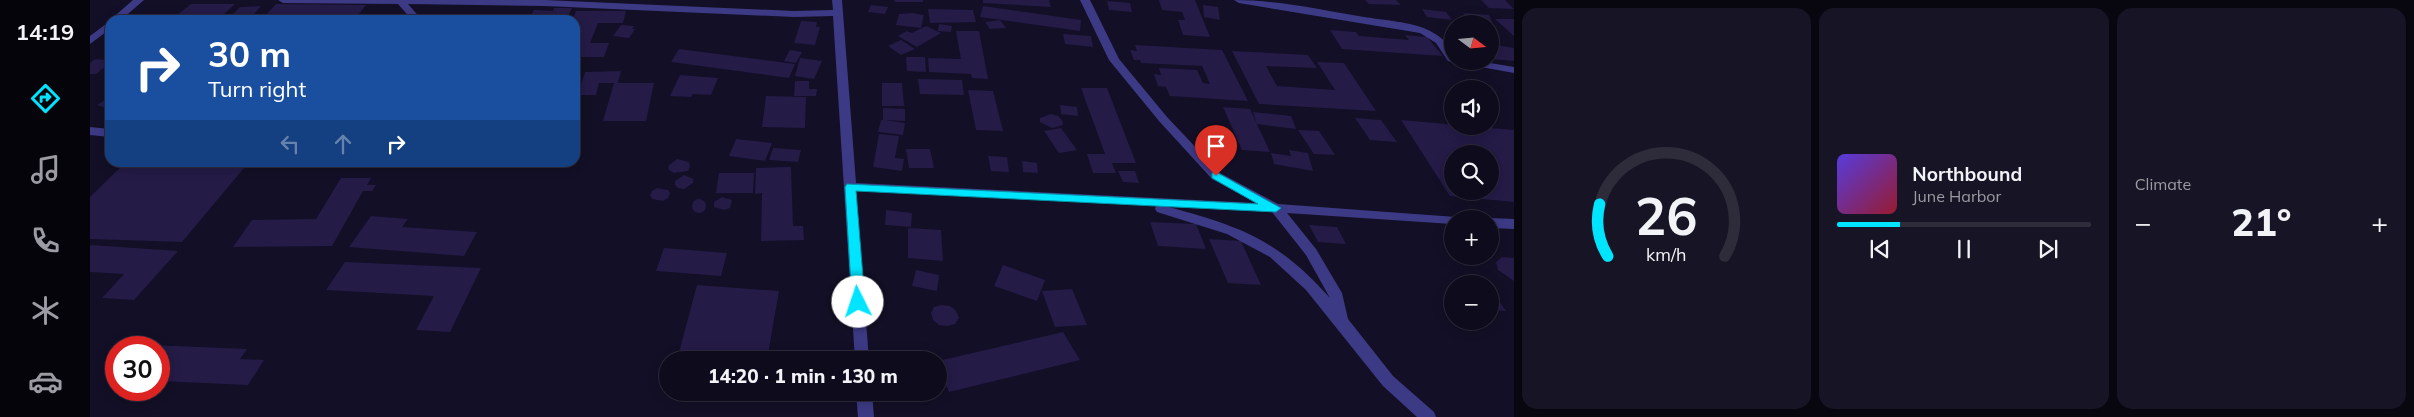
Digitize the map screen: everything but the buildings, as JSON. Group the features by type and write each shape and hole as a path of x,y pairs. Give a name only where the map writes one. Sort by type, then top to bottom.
{"street":[{"path":"121,15 139,0"},
{"path":"283,0 545,3 794,14 836,13"},
{"path":"837,0 836,13 861,351"},
{"path":"1085,0 1114,60 1202,162 1216,176 1276,208 1311,252 1327,276 1337,297 1342,322"},
{"path":"1239,0 1385,23 1423,31 1440,41 1444,47"},
{"path":"400,1 412,15"},
{"path":"90,40 105,28"},
{"path":"1499,68 1514,70"},
{"path":"90,131 105,132"},
{"path":"850,187 1142,203 1276,208 1444,219"},
{"path":"1142,203 1220,227 1255,241 1278,257 1311,286 1389,382 1428,417"},
{"path":"1499,223 1514,224"},
{"path":"865,401 866,417"}],"route":[{"path":"858,302 850,187 1142,203 1276,208 1216,176"}]}
